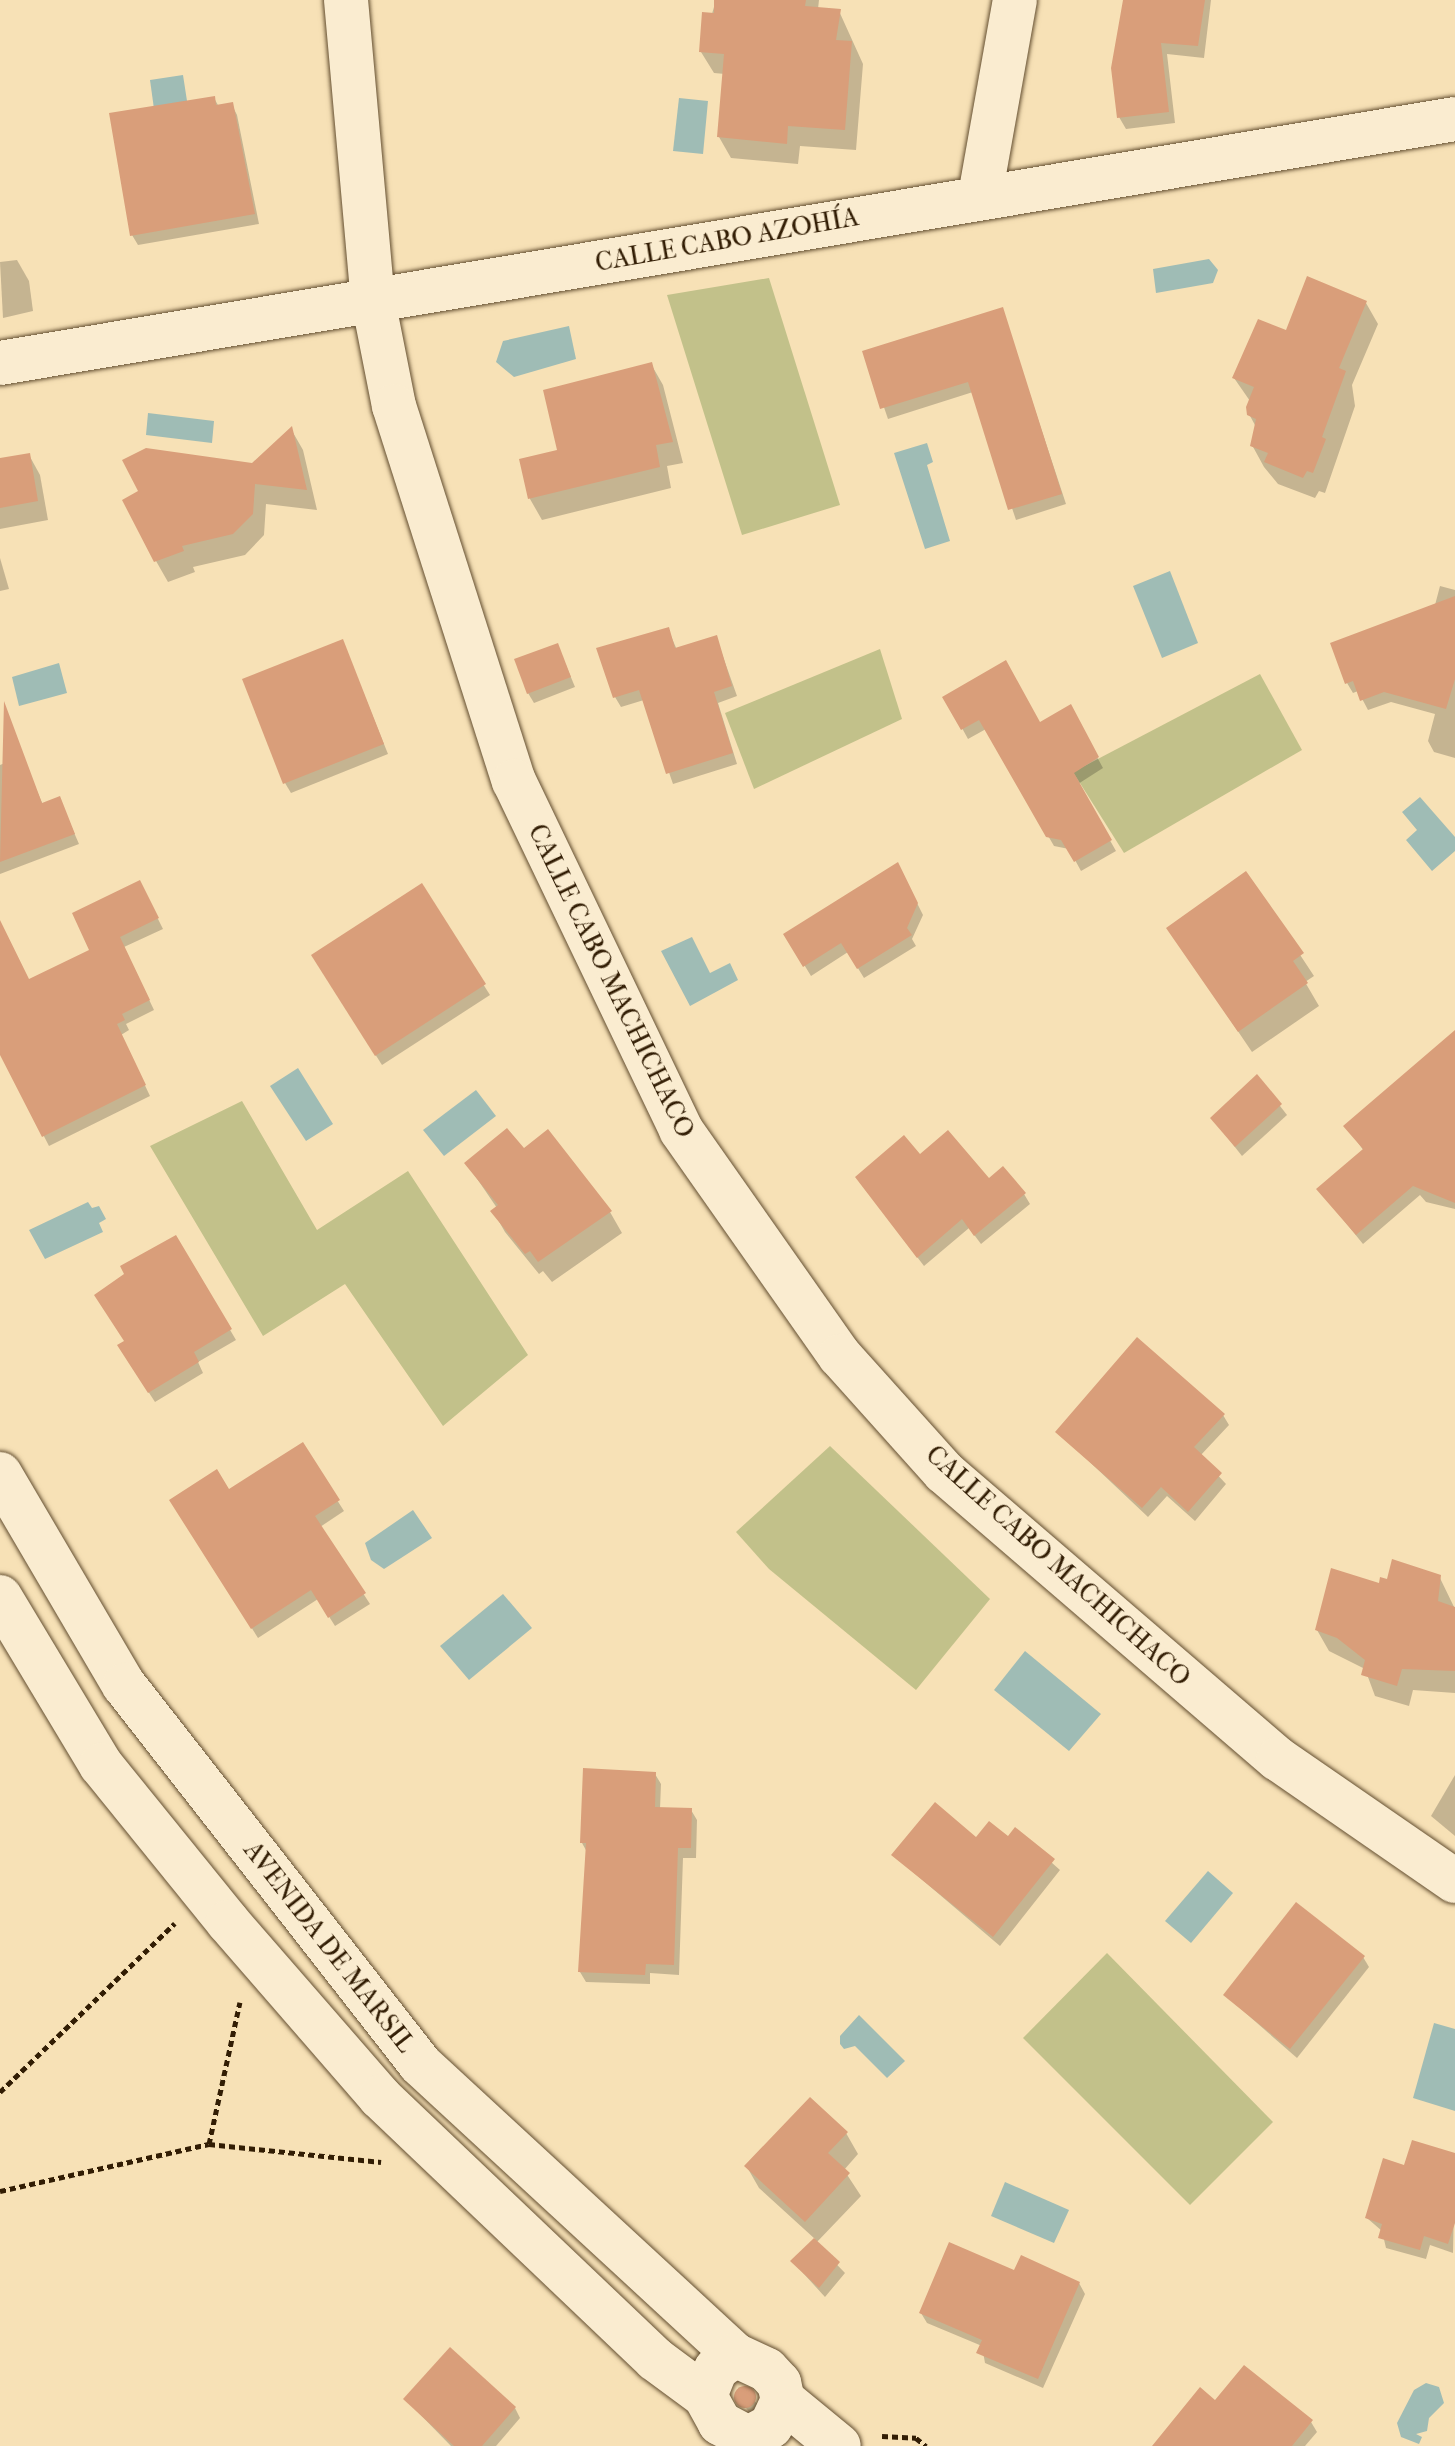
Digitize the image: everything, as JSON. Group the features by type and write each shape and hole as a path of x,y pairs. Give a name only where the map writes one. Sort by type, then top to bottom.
{"street":[{"name":"CALLE CABO MACHICHACO","path":"346,0 373,300 394,406 514,781 681,1130 840,1356 944,1472 1278,1759 1455,1881"},
{"path":"980,196 1015,0"},
{"name":"CALLE CABO AZOHÍA","path":"0,363 980,196 1455,119"},
{"name":"AVENIDA DE MARSIL","path":"0,1474 124,1685 420,2064 735,2355"},
{"name":"AVENIDA DE MARSIL","path":"0,1597 101,1765 252,1950 380,2097 655,2359 705,2396"},
{"path":"783,2400 771,2426 752,2442 720,2423 705,2396 716,2369 735,2355 767,2370 779,2383 783,2400 839,2446"}],"path":[{"path":"0,2092 205,1894"},
{"path":"209,2144 252,1950"},
{"path":"0,2191 209,2144 454,2168"}],"shaded area":[{"path":"769,278 840,505 742,535 667,295"},
{"path":"880,649 902,719 754,789 725,713"},
{"path":"1260,674 1302,750 1124,853 1073,772"},
{"path":"242,1101 317,1230 408,1171 528,1355 443,1426 345,1284 263,1336 150,1146"},
{"path":"830,1446 990,1599 916,1690 769,1569 736,1532"},
{"path":"1107,1953 1273,2122 1190,2205 1023,2038"}],"water":[{"path":"183,75 193,140 159,145 150,80"},
{"path":"679,98 708,101 703,154 673,151"},
{"path":"1209,259 1218,270 1213,283 1156,293 1153,269"},
{"path":"569,326 576,359 514,377 496,362 503,341"},
{"path":"148,413 214,421 212,443 146,435"},
{"path":"927,443 933,462 927,465 950,541 925,549 894,453"},
{"path":"1170,571 1198,643 1162,658 1133,586"},
{"path":"59,663 67,693 19,706 12,677"},
{"path":"1420,797 1455,837 1455,851 1432,871 1406,840 1417,830 1402,812"},
{"path":"692,937 710,973 730,963 738,980 690,1006 661,951"},
{"path":"298,1068 333,1124 306,1141 270,1086"},
{"path":"476,1090 496,1116 444,1156 423,1130"},
{"path":"88,1202 92,1208 99,1206 106,1219 99,1223 103,1232 45,1259 29,1230"},
{"path":"413,1510 432,1538 384,1569 371,1560 365,1543"},
{"path":"503,1594 532,1628 469,1680 440,1646"},
{"path":"1025,1651 1101,1714 1069,1751 994,1690"},
{"path":"1208,1871 1233,1893 1191,1943 1165,1921"},
{"path":"859,2015 905,2061 887,2078 855,2046 844,2049 840,2044 840,2036"},
{"path":"1434,2023 1455,2029 1455,2111 1413,2098"},
{"path":"1005,2182 1069,2210 1054,2243 991,2216"},
{"path":"1426,2383 1439,2387 1444,2403 1429,2418 1427,2431 1416,2434 1422,2437 1419,2444 1401,2437 1397,2423 1414,2390"}],"building":[{"path":"714,0 806,0 805,6 841,9 836,40 852,41 845,130 788,126 787,144 717,137 724,54 699,52 702,12 714,13"},
{"path":"1123,0 1205,0 1198,46 1161,43 1169,112 1117,118 1111,68"},
{"path":"215,96 216,105 233,102 255,214 130,236 109,113"},
{"path":"1307,276 1367,301 1339,368 1346,371 1322,437 1326,439 1313,473 1307,471 1303,478 1264,462 1268,453 1250,446 1256,419 1247,415 1246,407 1254,387 1232,378 1258,319 1286,330"},
{"path":"1003,307 1062,494 1008,510 968,382 880,409 862,351"},
{"path":"652,362 673,442 656,445 660,467 528,499 519,459 557,450 543,390"},
{"path":"292,426 307,490 255,484 253,514 233,534 182,546 184,551 154,562 122,500 138,491 122,460 146,448 252,463"},
{"path":"30,453 38,501 0,508 0,458"},
{"path":"1455,596 1455,679 1446,709 1384,692 1360,701 1353,681 1345,684 1330,643"},
{"path":"669,627 675,648 717,635 732,686 714,692 733,753 666,774 639,690 613,698 596,648"},
{"path":"343,639 384,744 283,784 242,679"},
{"path":"558,643 571,677 527,694 514,659"},
{"path":"1006,660 1040,722 1071,704 1099,757 1074,773 1112,840 1074,862 1061,840 1046,837 979,720 961,730 942,697"},
{"path":"4,701 42,803 60,796 75,834 0,862"},
{"path":"898,862 918,903 907,928 912,935 857,969 841,943 803,967 783,934"},
{"path":"1246,871 1304,953 1293,961 1308,983 1238,1032 1166,928"},
{"path":"140,880 159,918 120,937 150,1000 122,1014 125,1020 117,1024 146,1085 42,1137 0,1055 0,920 29,979 89,950 72,913"},
{"path":"422,883 486,984 375,1056 311,955"},
{"path":"1455,1030 1455,1203 1413,1186 1356,1235 1316,1189 1363,1149 1343,1126"},
{"path":"1257,1074 1282,1104 1235,1147 1210,1118"},
{"path":"507,1128 524,1148 548,1129 612,1211 538,1262 530,1251 525,1254 490,1211 498,1205 464,1163"},
{"path":"948,1130 989,1178 1003,1166 1026,1193 974,1236 962,1219 917,1258 855,1177 904,1135 920,1154"},
{"path":"176,1235 232,1329 194,1352 199,1362 148,1393 117,1345 124,1341 94,1295 124,1274 120,1266"},
{"path":"1137,1337 1225,1414 1194,1447 1222,1473 1188,1512 1161,1487 1142,1508 1055,1432"},
{"path":"303,1442 340,1500 315,1516 366,1593 328,1618 311,1590 251,1629 169,1500 217,1469 229,1489"},
{"path":"1392,1559 1441,1575 1438,1601 1455,1607 1455,1671 1402,1669 1397,1686 1361,1675 1365,1660 1337,1638 1315,1630 1331,1568 1379,1583 1380,1577 1387,1579"},
{"path":"583,1768 656,1772 655,1807 692,1808 691,1848 678,1848 674,1965 646,1964 645,1975 578,1972 586,1843 580,1843"},
{"path":"935,1802 976,1837 989,1821 1008,1836 1015,1827 1055,1859 993,1937 891,1855"},
{"path":"1296,1902 1365,1956 1290,2049 1223,1995"},
{"path":"810,2097 848,2132 828,2153 850,2173 805,2222 744,2166"},
{"path":"1412,2140 1455,2153 1455,2223 1448,2244 1424,2236 1420,2250 1378,2238 1382,2224 1365,2218 1383,2158 1404,2165"},
{"path":"814,2238 840,2262 819,2288 790,2261"},
{"path":"949,2242 1014,2270 1021,2255 1080,2282 1038,2379 976,2353 982,2340 919,2313"},
{"path":"450,2347 516,2407 482,2446 454,2446 403,2399"},
{"path":"1244,2365 1313,2420 1292,2446 1152,2446 1200,2387 1215,2400"},
{"path":"745,2386 753,2389 756,2397 753,2405 745,2408 737,2405 734,2397 737,2389"}]}
